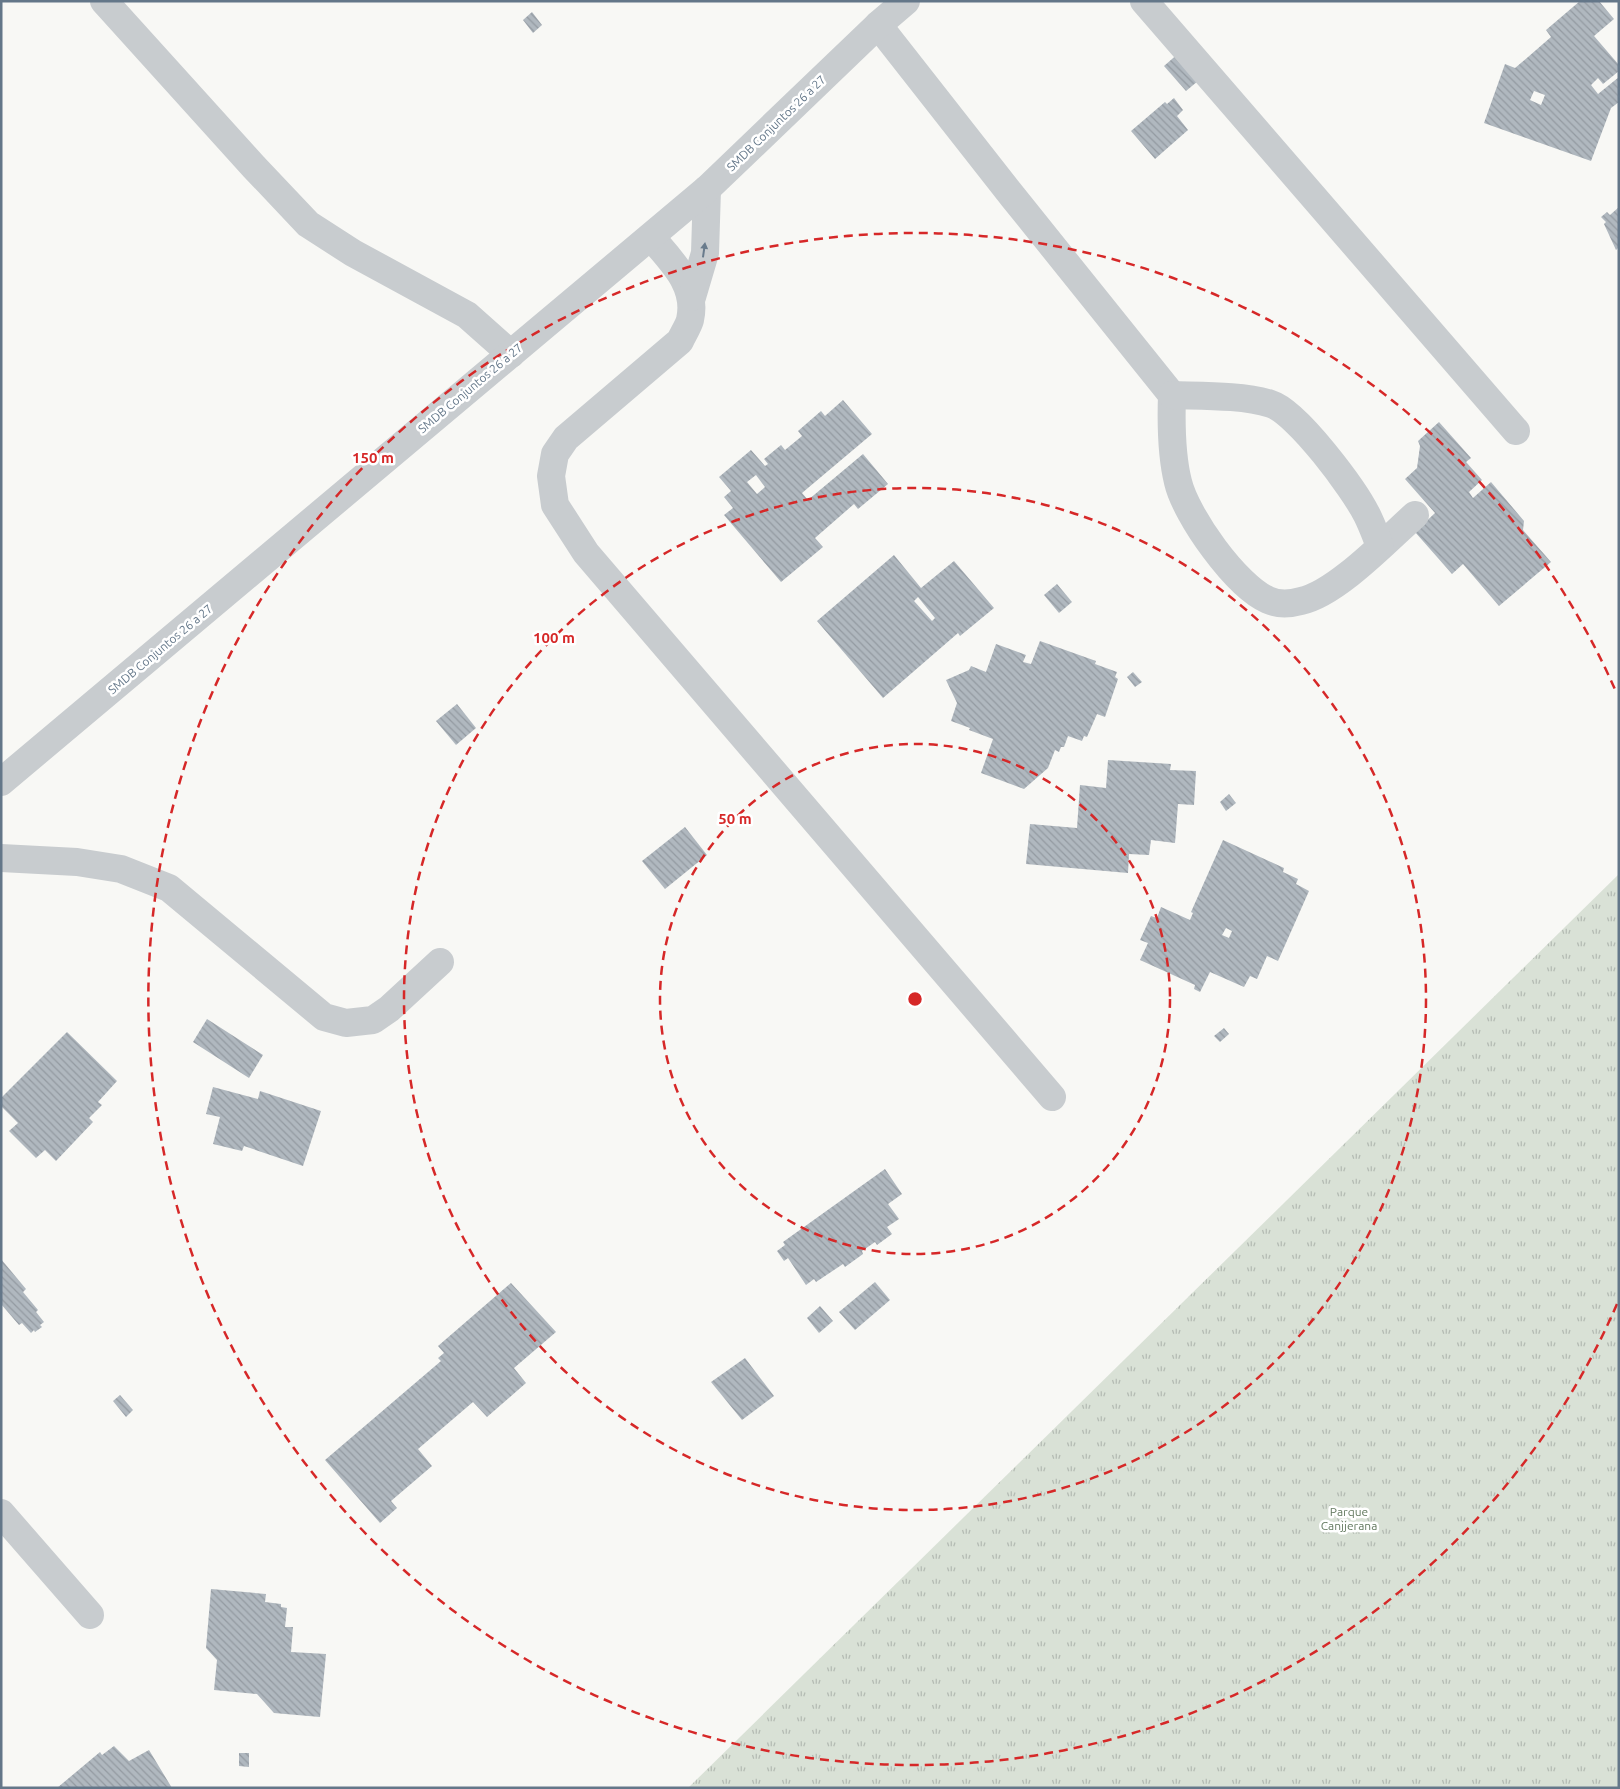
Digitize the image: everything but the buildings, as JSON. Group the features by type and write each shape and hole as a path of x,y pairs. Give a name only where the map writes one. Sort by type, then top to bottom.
{"street":[{"path":"104,1 254,168 308,224 353,253 467,315 511,354"},
{"name":"SMDB Conjuntos 26 a 27","path":"1,782 708,189 878,25 906,1"},
{"path":"1144,1 1516,431"},
{"path":"878,25 1172,395 1173,455 1178,482 1186,504 1214,551 1248,586 1268,600 1285,604 1304,601 1347,576 1415,515"},
{"path":"708,189 705,253 692,297 690,320 680,341 566,438 555,454 551,476 555,505 586,553 1052,1097"},
{"path":"651,237 683,274 692,297"},
{"path":"1172,395 1220,397 1272,404 1292,417 1351,490 1366,514 1380,546"},
{"path":"1,858 77,862 122,869 170,888 324,1017 346,1023 373,1020 389,1010 440,962"},
{"path":"1,1514 90,1615"}],"green space":[{"name":"Parque Canjjerana","path":"1619,874 1619,1788 688,1788"}]}
